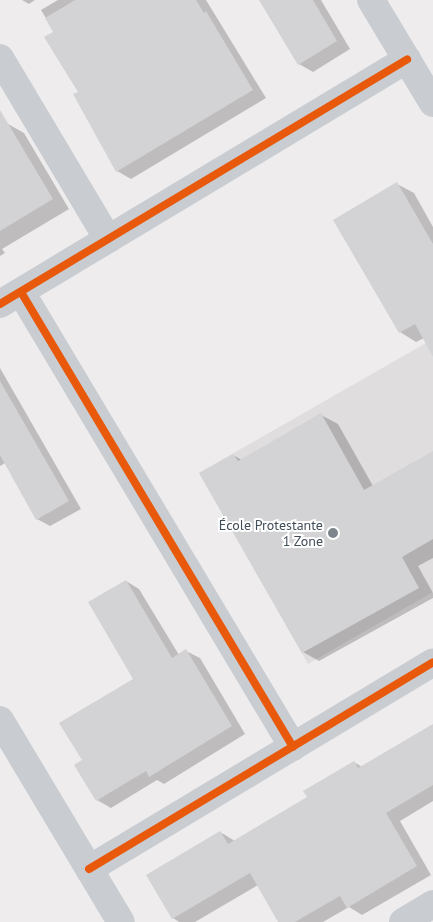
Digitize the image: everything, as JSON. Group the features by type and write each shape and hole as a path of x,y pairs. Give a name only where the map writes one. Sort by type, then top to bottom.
{"street":[{"path":"371,0 433,103"},
{"path":"0,58 108,239"},
{"path":"293,746 10,298 407,59"},
{"path":"89,869 433,662"},
{"path":"0,720 121,922"},
{"path":"404,922 433,904"}],"shaded area":[{"name":"École Protestante 1 Zone","path":"433,339 433,592 308,664 199,473"}],"building":[{"path":"75,0 196,0 204,13 206,11 253,90 116,172 73,94 78,92 44,37 53,32 45,18"},
{"path":"259,0 313,0 337,41 298,65"},
{"path":"0,110 53,199 0,231"},
{"path":"397,182 433,244 433,357 415,324 399,333 333,220"},
{"path":"0,381 69,501 36,520 0,455"},
{"name":"École Protestante 1 Zone","path":"321,413 364,490 433,451 433,539 402,557 419,588 302,653 199,473 233,454 238,461"},
{"path":"126,580 172,658 186,649 232,726 149,777 146,771 96,801 74,765 82,760 59,723 133,679 88,602"},
{"path":"433,724 433,785 386,813 417,866 347,908 340,896 295,922 278,922 250,873 172,919 146,875 220,831 228,844 307,797 303,791 354,761 358,768"}],"cycle path":[{"path":"0,304 407,59"},
{"path":"21,292 293,747"},
{"path":"89,869 433,662"}],"place":[{"name":"École Protestante 1 Zone","path":"333,533"}]}
